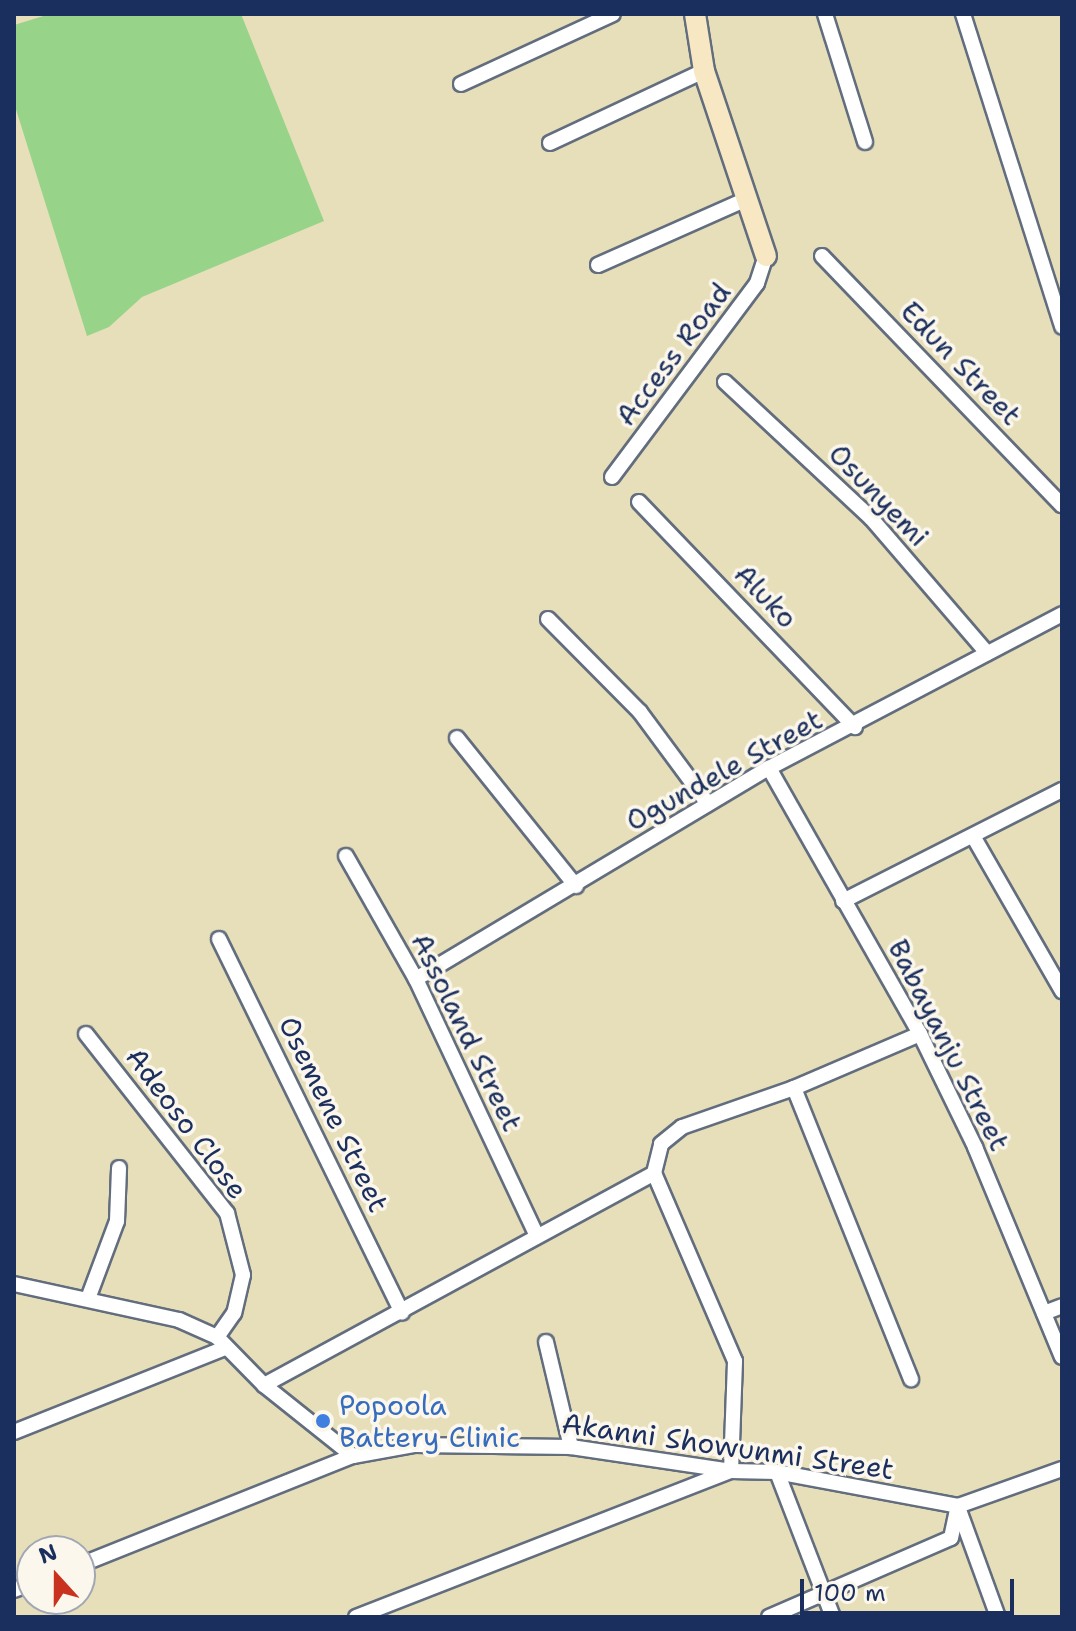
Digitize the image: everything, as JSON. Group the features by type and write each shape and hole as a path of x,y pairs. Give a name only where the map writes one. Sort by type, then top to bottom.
{"street":[{"path":"461,84 613,14"},
{"path":"695,14 704,71 766,256"},
{"path":"825,14 865,142"},
{"path":"963,14 1062,327"},
{"path":"550,143 704,71"},
{"path":"598,265 747,199"},
{"name":"Access Road","path":"612,477 757,283 766,256"},
{"name":"Edun Street","path":"822,256 1062,505"},
{"name":"Osunyemi","path":"725,382 871,518 987,653"},
{"name":"Aluko","path":"639,502 855,727"},
{"name":"Ogundele Street","path":"416,979 769,768 855,727 1062,614"},
{"path":"548,619 640,712 708,804"},
{"path":"457,738 576,886"},
{"name":"Babayanju Street","path":"769,768 920,1034 975,1147 1062,1357"},
{"path":"843,901 1062,790"},
{"path":"973,836 1062,991"},
{"name":"Assoland Street","path":"346,856 416,979 536,1234"},
{"name":"Osemene Street","path":"219,939 402,1313"},
{"name":"Adeoso Close","path":"86,1034 227,1213 243,1275 234,1313 220,1343"},
{"path":"356,1617 731,1471 735,1361 654,1173 661,1144 682,1127 794,1088 920,1034"},
{"path":"794,1088 911,1379"},
{"path":"89,1296 117,1221 119,1168"},
{"path":"264,1385 402,1313 536,1234 654,1173"},
{"path":"14,1284 89,1296 179,1320 220,1343 264,1385 353,1456"},
{"path":"1044,1313 1062,1306"},
{"path":"546,1342 571,1447"},
{"path":"14,1432 220,1343"},
{"name":"Akanni Showunmi Street","path":"96,1559 353,1456 415,1445 571,1447 731,1471 777,1472 958,1506"},
{"path":"958,1506 1062,1469"},
{"path":"777,1472 833,1617"},
{"path":"769,1617 951,1538 958,1506"},
{"path":"958,1506 998,1617"}],"green space":[{"path":"50,14 241,14 324,221 142,297 109,327 87,336 14,103 14,25"}],"place":[{"name":"Popoola Battery Clinic","path":"323,1421"}]}
